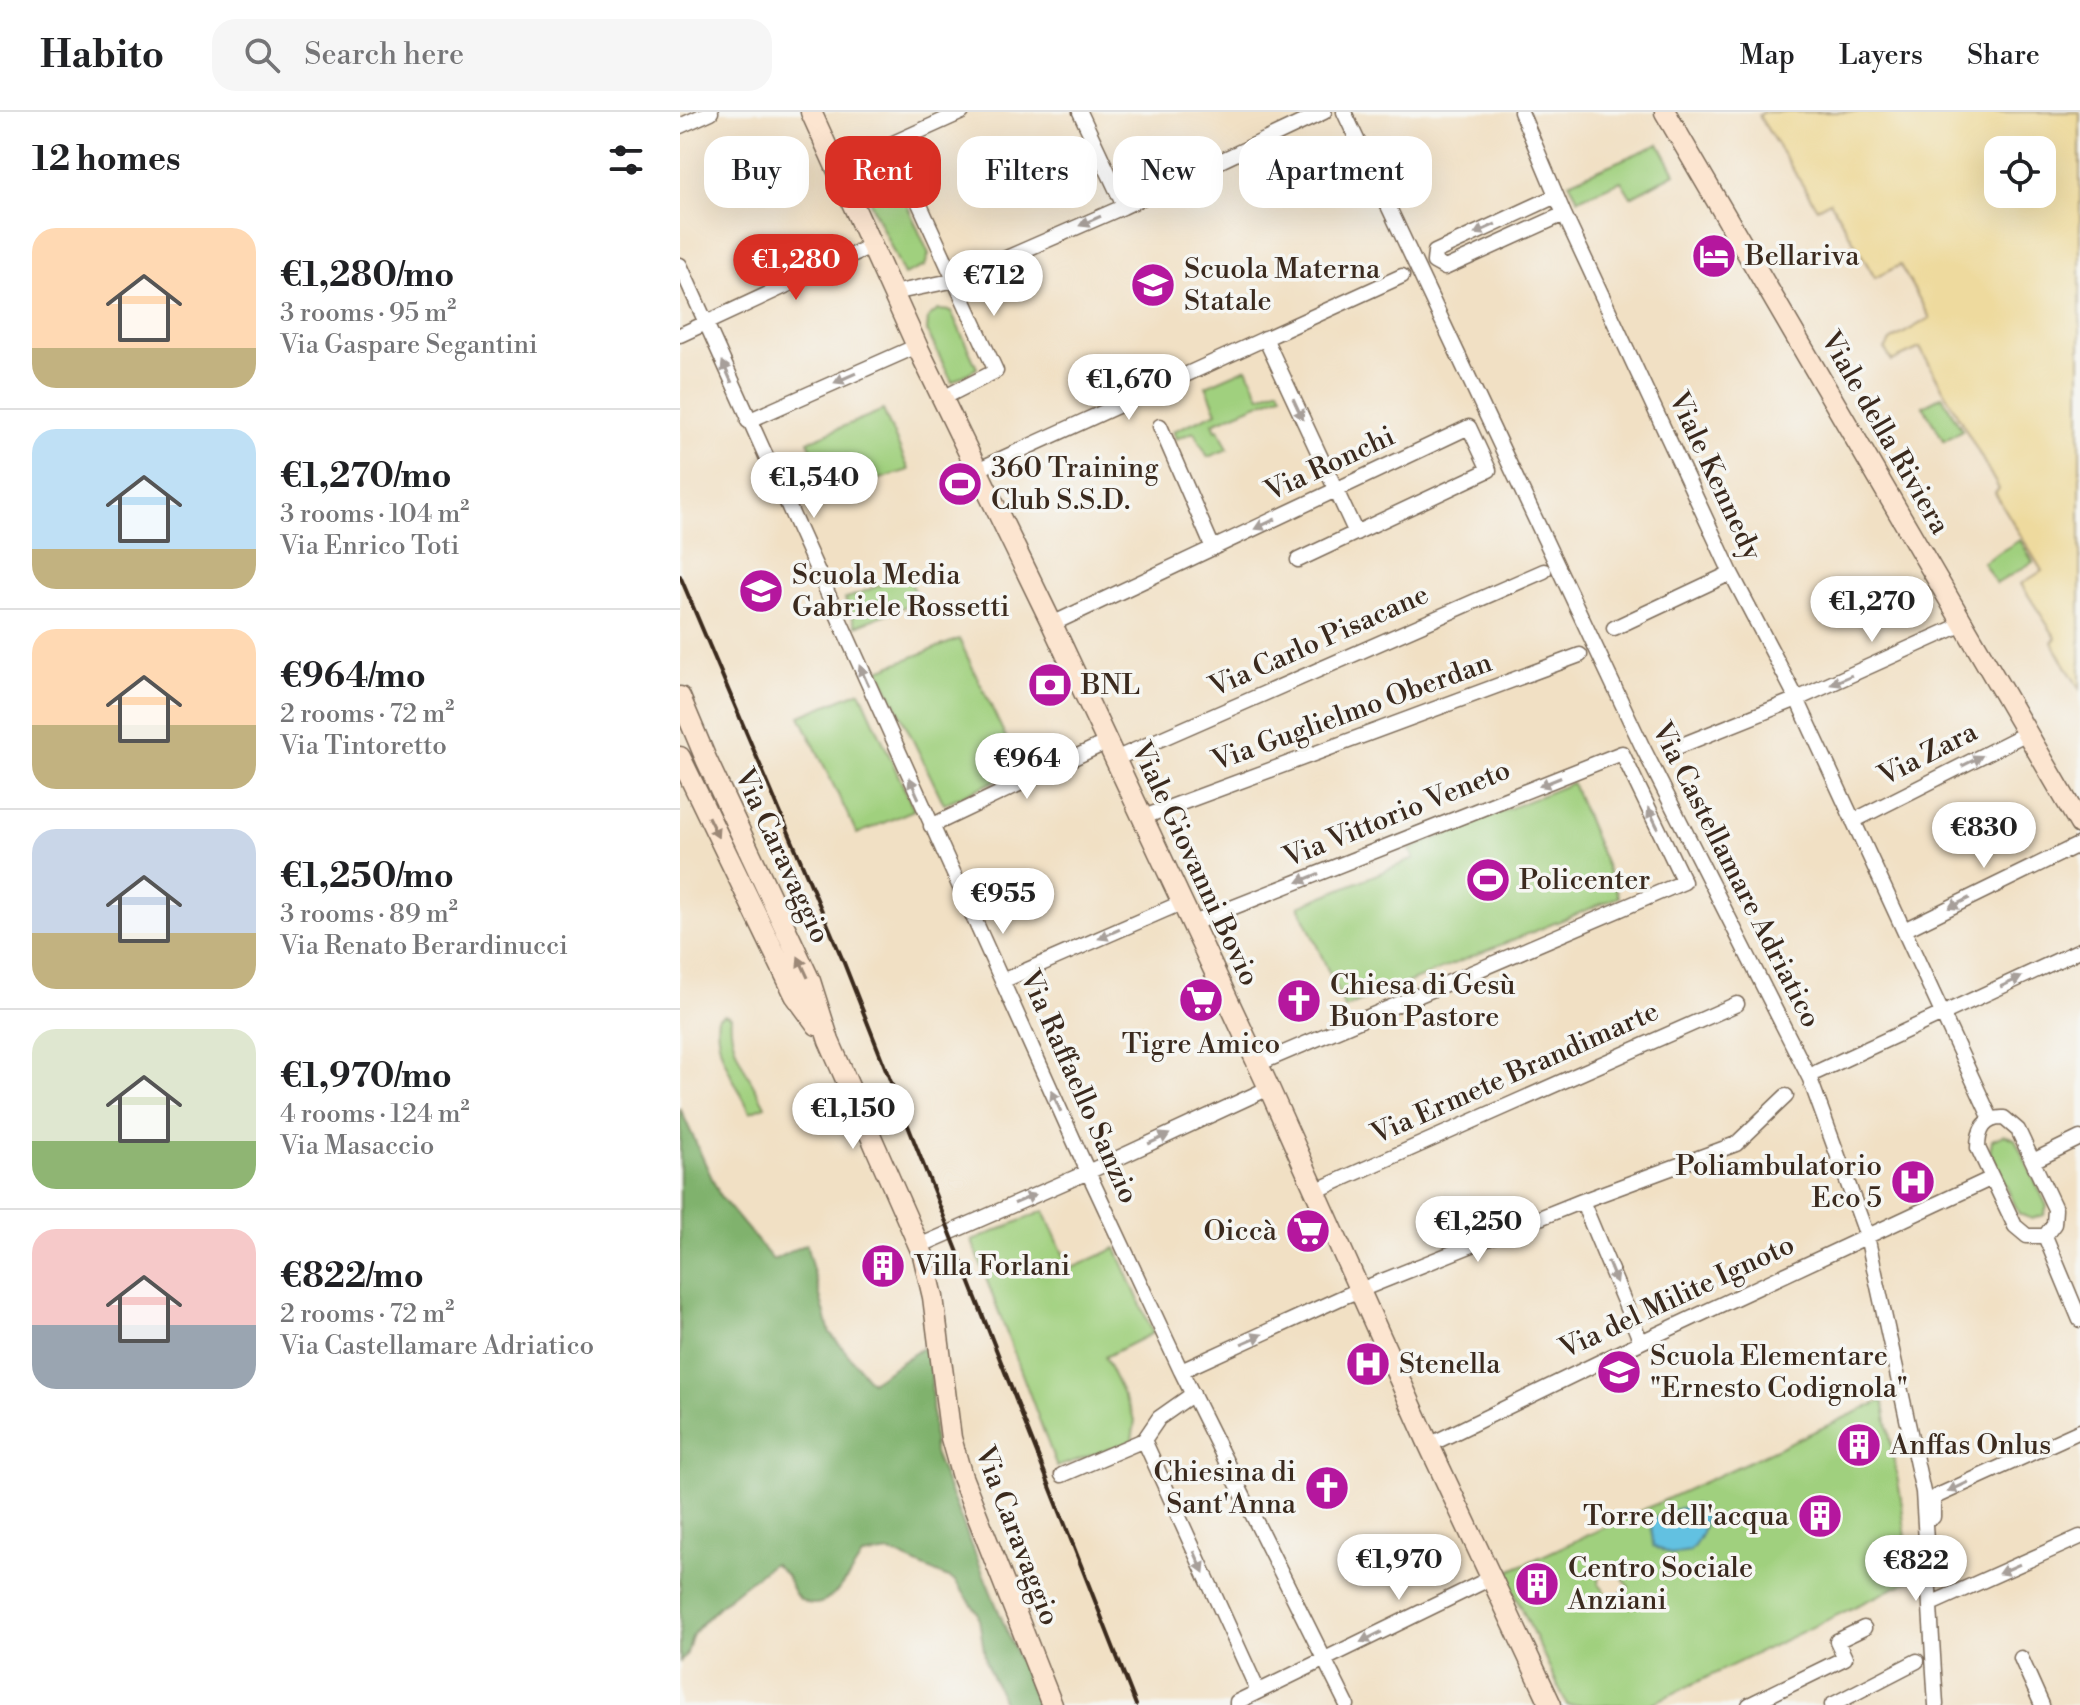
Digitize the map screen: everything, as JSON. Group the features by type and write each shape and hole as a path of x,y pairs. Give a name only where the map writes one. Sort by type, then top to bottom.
{"street":[{"path":"680,126 711,112"},
{"name":"Viale Giovanni Bovio","path":"811,112 825,144"},
{"path":"910,136 962,112"},
{"path":"1080,112 1113,182"},
{"path":"1223,159 1324,112"},
{"name":"Via Castellamare Adriatico","path":"1344,112 1642,746 1810,1079 1867,1236 1923,1492 1939,1705"},
{"name":"Viale Kennedy","path":"1521,112 1564,214 1731,573 1797,699 1991,1119"},
{"name":"Viale della Riviera","path":"1665,112 2080,824"},
{"path":"1556,196 1435,252 1434,262 1445,268 1564,214"},
{"name":"Viale Giovanni Bovio","path":"854,208 941,399 1052,624 1258,1064 1429,1445 1551,1705"},
{"path":"922,208 996,371 941,399"},
{"path":"893,293 956,280 1119,208"},
{"path":"680,335 871,246"},
{"name":"Via Raffaello Sanzio","path":"680,265 1088,1172 1181,1371 1347,1705"},
{"path":"977,470 1402,276"},
{"path":"1265,338 1356,533 1298,560"},
{"path":"748,421 917,346"},
{"path":"1160,426 1213,548"},
{"name":"Via Ronchi","path":"1052,624 1469,427 1489,470 1356,533"},
{"name":"Via Carlo Pisacane","path":"931,826 1544,571"},
{"path":"1614,628 1731,573"},
{"path":"1672,749 1797,699 1963,624"},
{"name":"Via Guglielmo Oberdan","path":"1141,818 1580,655"},
{"name":"Via Caravaggio","path":"680,697 810,981 829,1041 922,1243 930,1278 951,1438 962,1477 1052,1705"},
{"name":"Via Zara","path":"1853,821 2027,733"},
{"name":"Via Vittorio Veneto","path":"1191,924 1622,753 1684,882 1258,1064"},
{"name":"Via Caravaggio","path":"680,757 795,995 829,1041"},
{"path":"1904,930 2080,844"},
{"path":"1002,981 1181,903"},
{"path":"1817,1072 2080,950"},
{"name":"Via Ermete Brandimarte","path":"1315,1191 1737,1004"},
{"path":"922,1243 1088,1172 1269,1088"},
{"path":"1181,1371 1360,1291 1582,1201 1736,1144 1786,1096"},
{"path":"2004,1118 2012,1123 2033,1161 2055,1209 2054,1224 2045,1236 2027,1236 2015,1226 1978,1148 1978,1137 1991,1119 2004,1118"},
{"path":"2033,1161 2080,1138"},
{"name":"Via del Milite Ignoto","path":"1429,1445 1992,1178"},
{"path":"1582,1201 1641,1342"},
{"path":"2045,1236 2080,1320"},
{"path":"1062,1475 1144,1440 1159,1418 1193,1394"},
{"path":"1939,1705 1933,1500 2080,1431"},
{"path":"1144,1440 1258,1691"},
{"path":"1935,1602 2080,1537"},
{"path":"1237,1705 1237,1702 1258,1691 1491,1578"},
{"path":"1749,1705 1845,1658 1837,1641 1864,1628"},
{"path":"2021,1658 2042,1705"},
{"path":"1832,1705 1917,1661"}],"green space":[{"path":"1659,144 1675,173 1631,197 1621,181 1578,199 1569,182"},
{"path":"873,208 908,208 929,254 925,266 904,275"},
{"path":"938,310 951,311 977,368 952,382 927,331 928,318"},
{"path":"1247,368 1260,396 1279,388 1282,394 1213,423 1228,449 1208,457 1194,432 1176,439 1173,431 1217,412 1206,386"},
{"path":"1942,396 1962,430 1944,441 1923,406"},
{"path":"883,410 909,470 800,504 793,487 825,477 808,441"},
{"path":"2020,540 2033,562 1996,584 1983,562"},
{"path":"907,574 919,601 856,626 845,599"},
{"path":"959,639 1021,769 944,804 879,670"},
{"path":"860,691 914,810 857,834 800,716"},
{"name":"Policenter","path":"1572,783 1619,897 1345,1008 1299,906 1414,859 1410,849"},
{"path":"724,1014 731,1017 737,1051 765,1106 750,1112 722,1055 717,1030 718,1018"},
{"path":"680,1108 720,1196 773,1260 806,1244 830,1333 871,1382 921,1349 930,1347 934,1453 1037,1705 1005,1705 986,1663 978,1613 955,1581 890,1552 862,1556 837,1592 819,1603 810,1604 797,1597 786,1575 773,1563 705,1621 693,1634 686,1655 680,1662"},
{"path":"2004,1135 2015,1139 2047,1206 2044,1215 2032,1219 2019,1214 1990,1151 1992,1140"},
{"path":"1044,1211 1070,1269 1116,1248 1153,1333 1105,1357 1135,1420 1132,1441 1057,1467 972,1241"},
{"path":"1883,1400 1901,1498 1911,1580 1649,1705 1567,1705 1505,1573","holes":["1613,1563 1629,1587 1611,1600 1599,1584 1600,1571"]}],"sand":[{"path":"1763,112 2080,112 2080,690 2052,642 2056,638 2021,584 2042,571 1995,493 1999,489 1920,348 1892,361 1885,350 1890,341 1930,318 1900,265 1875,278 1830,201 1817,208 1759,116"}],"water":[{"path":"1695,1504 1705,1513 1705,1519 1701,1534 1690,1551 1671,1554 1653,1546 1651,1521 1664,1513"}],"railway":[{"path":"680,576 844,963 1136,1705"}],"place":[{"name":"Bellariva","path":"1714,256"},
{"name":"Scuola Materna Statale","path":"1153,285"},
{"name":"360 Training Club S.S.D.","path":"960,484"},
{"name":"Scuola Media Gabriele Rossetti","path":"761,591"},
{"name":"BNL","path":"1050,685"},
{"name":"Policenter","path":"1488,880"},
{"name":"Tigre Amico","path":"1201,1000"},
{"name":"Chiesa di Gesù Buon Pastore","path":"1299,1001"},
{"name":"Poliambulatorio Eco 5","path":"1913,1182"},
{"name":"Oiccà","path":"1308,1231"},
{"name":"Villa Forlani","path":"883,1266"},
{"name":"Stenella","path":"1368,1364"},
{"name":"Scuola Elementare \"Ernesto Codignola\"","path":"1619,1372"},
{"name":"Anffas Onlus","path":"1859,1445"},
{"name":"Chiesina di Sant'Anna","path":"1327,1488"},
{"name":"Torre dell'acqua","path":"1820,1516"},
{"name":"Centro Sociale Anziani","path":"1537,1584"}]}
